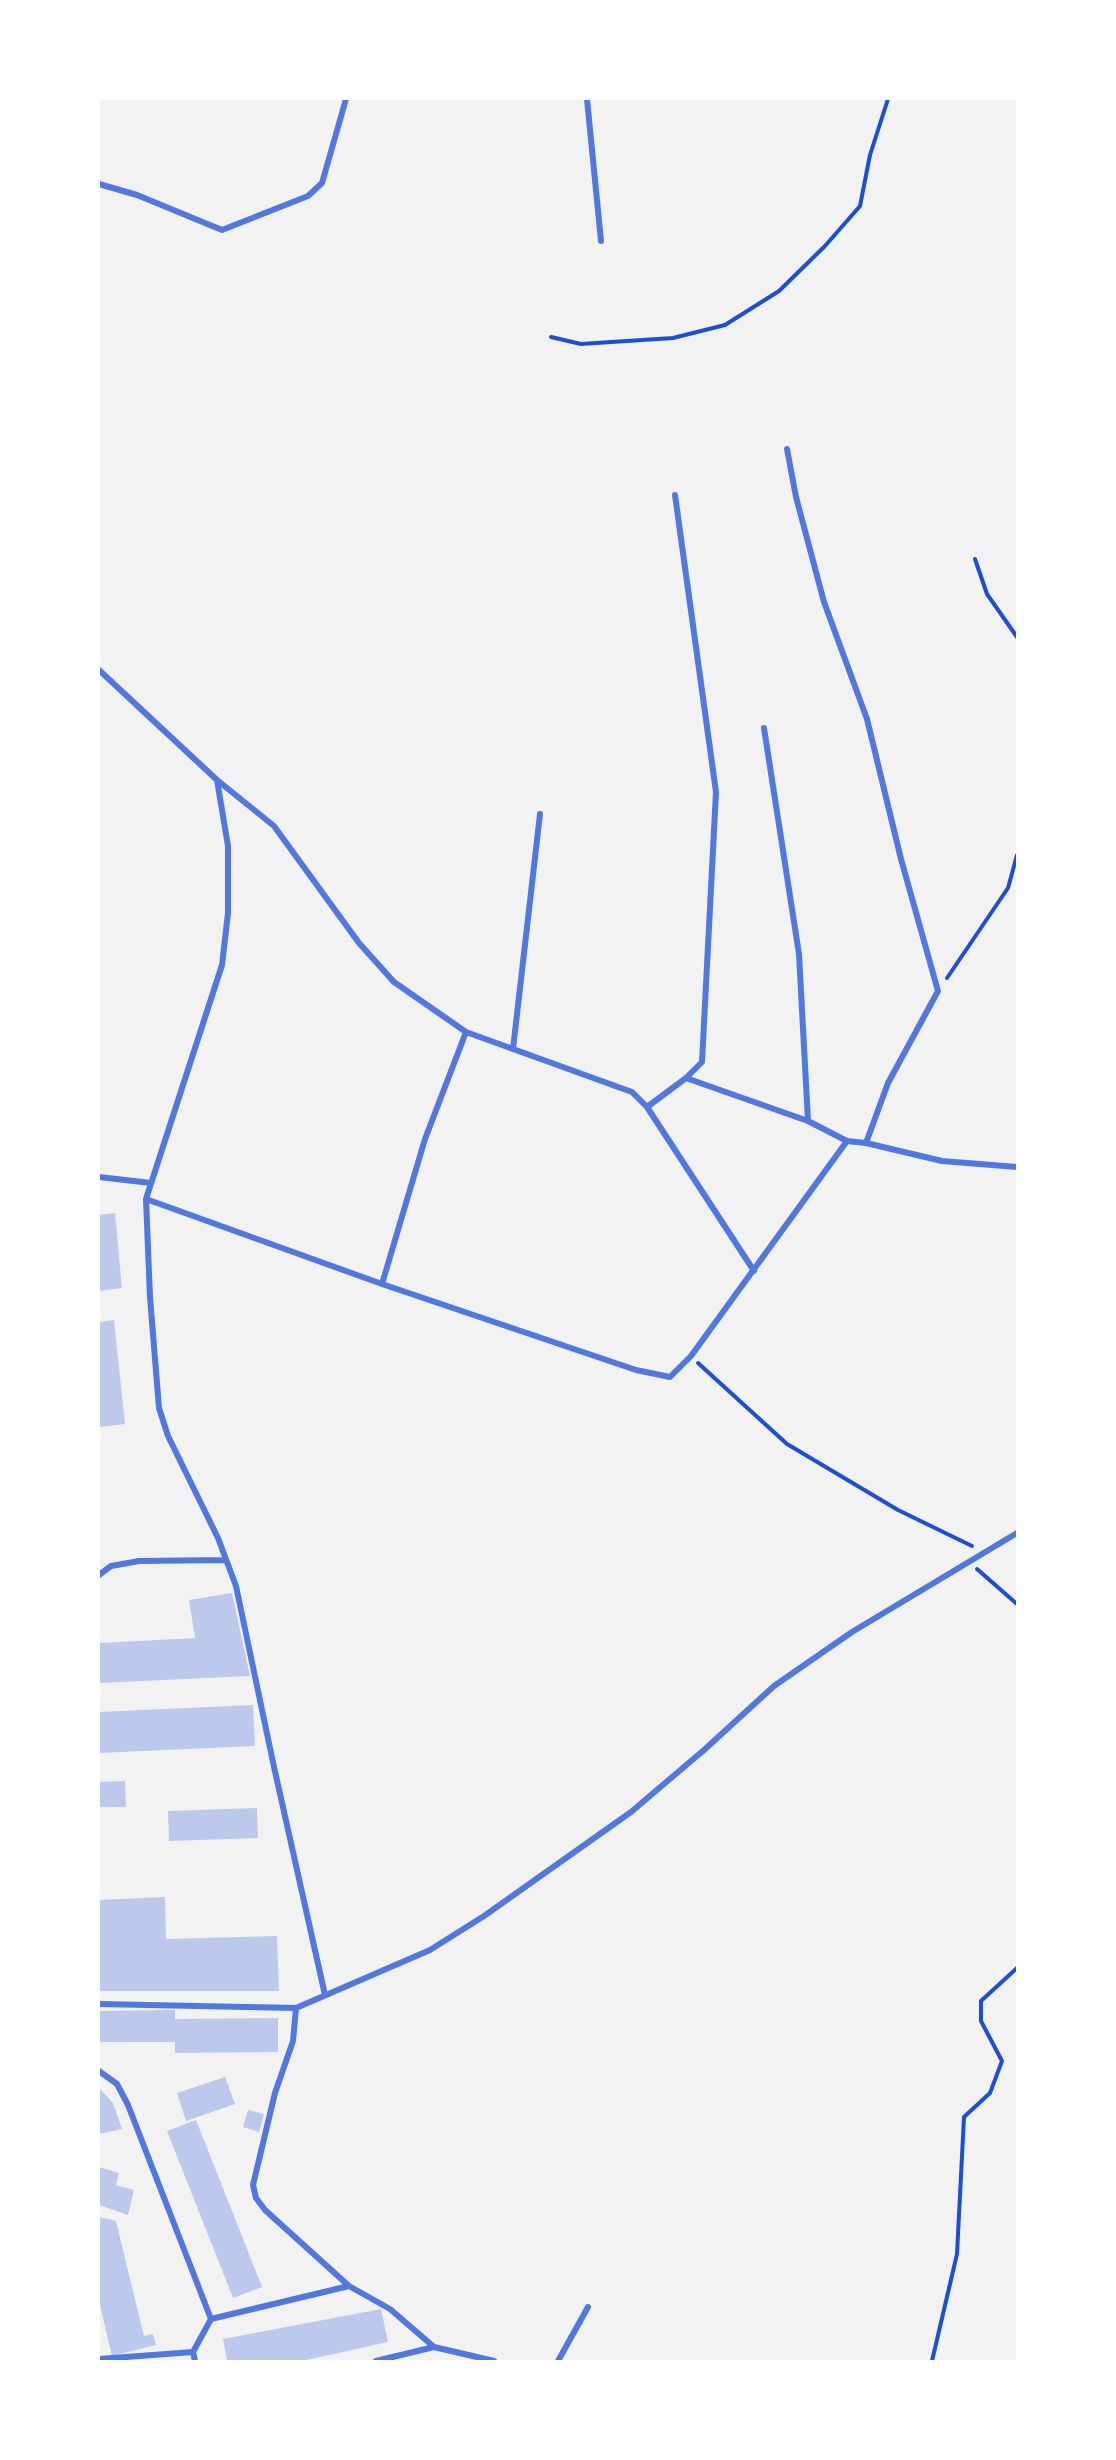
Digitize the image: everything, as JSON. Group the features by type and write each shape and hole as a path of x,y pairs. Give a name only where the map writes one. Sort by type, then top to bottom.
{"street":[{"path":"99,184 136,195 222,230 308,196 322,183 346,99"},
{"path":"587,99 600,241"},
{"path":"787,448 796,497 821,591 867,719 901,859 938,991 888,1083 866,1143"},
{"path":"647,1107 686,1078 702,1062 716,792 675,495"},
{"path":"99,670 217,780 274,826 359,943 394,982 466,1032 632,1092 647,1107 754,1271"},
{"path":"764,728 799,954 808,1121"},
{"path":"217,780 228,846 228,913 222,965 146,1199 150,1297 159,1408 168,1436 236,1586 325,1995"},
{"path":"513,1049 540,814"},
{"path":"382,1284 424,1138 466,1032"},
{"path":"686,1078 808,1121 847,1141 866,1143 942,1161 1017,1167"},
{"path":"146,1199 382,1284 636,1370 670,1377 691,1356 847,1141"},
{"path":"99,1177 151,1183"},
{"path":"99,2004 296,2008 430,1950 484,1916 631,1812 774,1686 852,1632 1017,1533"},
{"path":"99,1575 111,1566 139,1561 226,1560"},
{"path":"296,2008 293,2041 275,2093 253,2185 256,2198 265,2210 350,2286 390,2309 435,2348"},
{"path":"99,2071 117,2084 128,2105 211,2319"},
{"path":"195,2361 193,2352 211,2319 350,2286"},
{"path":"558,2361 588,2307"},
{"path":"376,2361 435,2348 494,2361"},
{"path":"99,2359 193,2352"}],"path":[{"path":"551,337 582,344 673,338 724,325 779,291 825,246 860,206 870,155 888,99"},
{"path":"975,559 987,594 1017,637"},
{"path":"938,991 1008,888 1017,855"},
{"path":"691,1356 787,1444 898,1510 984,1551"},
{"path":"968,1561 1017,1604"},
{"path":"932,2361 957,2254 964,2116 990,2093 1002,2061 981,2021 981,2001 1017,1968"}],"building":[{"path":"115,1213 122,1288 99,1291 99,1215"},
{"path":"114,1320 125,1424 99,1427 99,1322"},
{"path":"232,1593 250,1676 99,1683 100,1643 195,1638 189,1600"},
{"path":"253,1705 255,1746 99,1753 99,1712"},
{"path":"125,1781 126,1807 99,1807 99,1782"},
{"path":"257,1808 258,1838 169,1841 168,1811"},
{"path":"165,1897 166,1939 277,1936 279,1991 99,1991 99,1900"},
{"path":"175,2010 175,2019 278,2018 278,2052 175,2053 175,2042 99,2042 99,2011"},
{"path":"225,2077 235,2104 186,2121 177,2093"},
{"path":"99,2088 113,2103 122,2129 99,2134"},
{"path":"248,2110 264,2114 259,2132 243,2127"},
{"path":"196,2120 262,2287 233,2298 167,2131"},
{"path":"99,2167 119,2173 116,2185 134,2190 128,2215 99,2205"},
{"path":"99,2217 116,2221 144,2336 153,2334 156,2345 112,2356 99,2301"},
{"path":"381,2309 388,2342 302,2361 227,2361 223,2339"}]}
